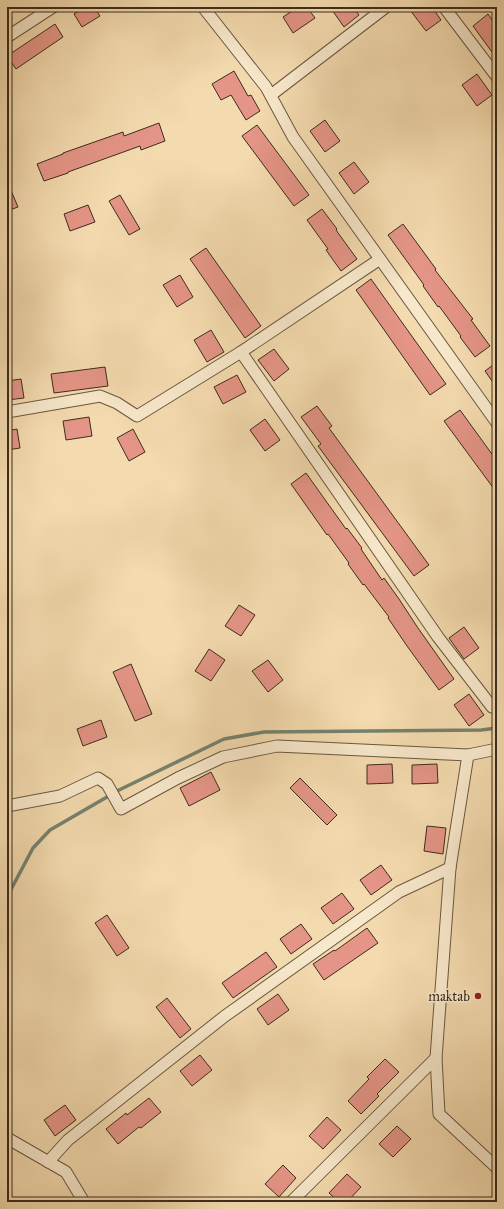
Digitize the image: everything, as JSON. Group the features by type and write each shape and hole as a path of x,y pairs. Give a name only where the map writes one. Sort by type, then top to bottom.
{"street":[{"path":"7,37 53,7"},
{"path":"203,7 266,87 293,137 497,423"},
{"path":"271,95 386,7"},
{"path":"444,7 497,78"},
{"path":"7,412 100,396 117,403 137,416 241,352 380,259"},
{"path":"241,352 438,637 492,707"},
{"path":"7,806 60,796 98,778 107,784 121,809 178,778 223,757 277,746 468,755 497,749"},
{"path":"468,755 450,868 436,1058 439,1114 497,1168"},
{"path":"48,1162 68,1140 225,1016 399,892 450,868"},
{"path":"291,1202 436,1058"},
{"path":"7,1138 66,1172 84,1202"}],"building":[{"path":"85,7 94,7 100,16 82,27 74,14"},
{"path":"298,7 307,7 315,18 293,33 283,17"},
{"path":"330,7 353,7 359,15 344,27"},
{"path":"415,7 432,7 441,20 426,31 410,10"},
{"path":"488,14 497,27 497,59 473,26"},
{"path":"55,24 63,37 16,69 7,56"},
{"path":"234,71 248,96 251,95 260,111 246,120 231,95 221,100 212,84"},
{"path":"477,74 492,95 477,106 462,85"},
{"path":"325,120 340,141 325,152 310,131"},
{"path":"159,123 165,141 141,150 140,146 44,181 37,164 63,153 123,132 124,136"},
{"path":"257,125 309,195 294,206 242,136"},
{"path":"354,162 369,182 354,194 339,173"},
{"path":"7,181 18,207 7,211"},
{"path":"120,195 140,229 129,235 109,201"},
{"path":"88,205 95,222 70,231 64,214"},
{"path":"322,209 357,259 341,271 326,250 328,249 307,220"},
{"path":"403,224 436,269 435,270 473,319 471,320 490,346 475,357 388,235"},
{"path":"206,248 261,326 245,338 190,259"},
{"path":"180,275 193,297 177,307 163,285"},
{"path":"371,279 446,384 430,395 356,290"},
{"path":"211,330 224,352 207,362 194,340"},
{"path":"274,349 289,369 274,381 258,360"},
{"path":"497,362 497,388 485,371"},
{"path":"105,367 108,386 54,393 51,374"},
{"path":"237,375 246,392 223,404 214,387"},
{"path":"21,379 24,398 7,400 7,381"},
{"path":"317,406 332,426 329,428 429,565 414,576 318,446 321,444 301,417"},
{"path":"460,410 497,461 497,493 444,421"},
{"path":"89,417 92,436 66,440 63,421"},
{"path":"265,419 280,440 265,451 250,430"},
{"path":"17,429 20,448 7,450 7,431"},
{"path":"133,429 145,452 129,461 117,438"},
{"path":"306,473 346,529 347,528 362,548 361,549 382,580 384,578 454,679 439,690 407,646 388,618 389,617 364,584 363,585 348,564 349,563 291,484"},
{"path":"239,605 255,615 241,636 225,626"},
{"path":"464,627 479,648 464,659 449,638"},
{"path":"209,649 225,660 211,681 195,671"},
{"path":"268,660 283,680 268,692 252,671"},
{"path":"131,664 152,714 135,721 113,672"},
{"path":"469,694 484,715 469,726 454,705"},
{"path":"101,720 107,737 83,746 77,729"},
{"path":"392,764 393,783 367,784 367,765"},
{"path":"437,764 438,783 412,784 412,765"},
{"path":"211,772 220,790 189,806 180,788"},
{"path":"300,778 337,815 327,825 290,788"},
{"path":"427,826 446,828 443,854 424,851"},
{"path":"381,865 392,880 371,895 360,880"},
{"path":"342,893 354,909 333,924 321,908"},
{"path":"107,915 129,948 117,956 95,923"},
{"path":"301,924 312,939 291,954 280,939"},
{"path":"367,928 378,943 324,980 313,964 334,950 335,951"},
{"path":"266,952 277,967 233,998 222,983"},
{"path":"278,994 289,1010 268,1025 257,1009"},
{"path":"167,998 191,1029 180,1038 156,1007"},
{"path":"200,1055 212,1070 192,1086 180,1071"},
{"path":"385,1059 399,1072 377,1094 379,1096 361,1114 348,1101 369,1079 367,1077"},
{"path":"149,1098 161,1112 118,1144 106,1129 126,1113 127,1115"},
{"path":"65,1105 76,1120 55,1136 44,1120"},
{"path":"327,1117 341,1130 323,1149 309,1136"},
{"path":"397,1126 411,1139 393,1157 379,1144"},
{"path":"283,1165 296,1178 279,1197 265,1184"},
{"path":"347,1174 361,1187 347,1202 339,1202 329,1193"}],"waterway":[{"path":"117,791 224,739 264,732 481,730 497,728"},
{"path":"7,897 33,848 50,830 107,797"}],"place":[{"name":"maktab","path":"478,996"}]}
